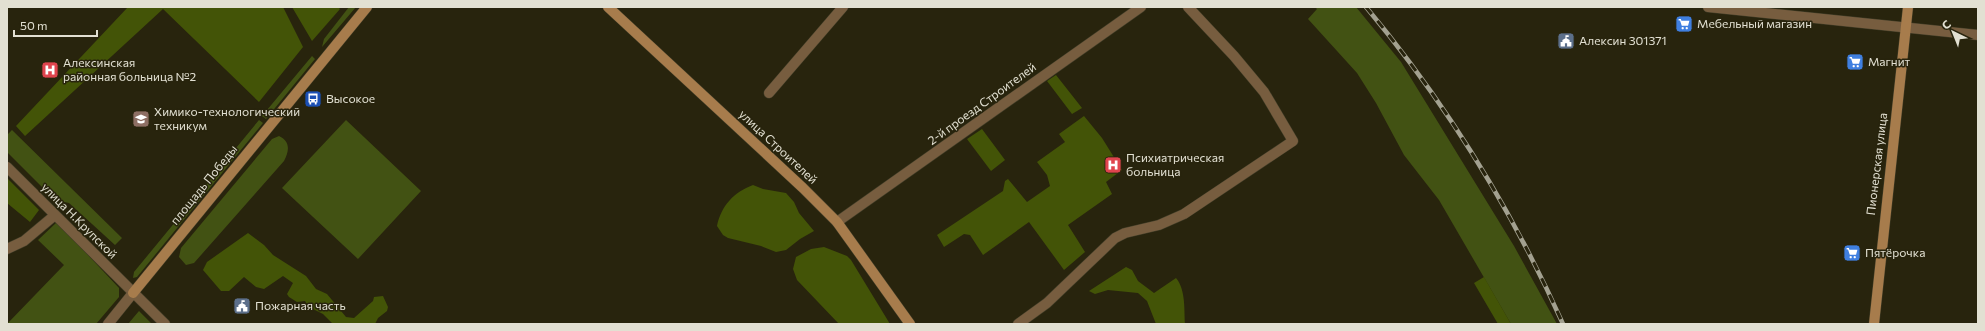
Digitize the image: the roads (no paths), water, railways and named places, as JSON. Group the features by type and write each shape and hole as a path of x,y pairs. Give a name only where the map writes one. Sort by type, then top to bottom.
{"street":[{"name":"площадь Победы","path":"108,324 367,7"},
{"name":"улица Строителей","path":"608,7 803,188 837,222 910,324"},
{"path":"769,93 843,7"},
{"name":"2-й проезд Строителей","path":"837,222 877,196 1141,7"},
{"path":"1018,324 1047,303 1115,238 1159,225 1184,214 1293,141 1264,92 1234,56 1188,7"},
{"path":"1708,7 1978,35"},
{"name":"Пионерская улица","path":"1874,324 1908,7"},
{"name":"улица Н.Крупской","path":"7,167 165,324"},
{"path":"7,249 24,242 55,215"}],"railway":[{"path":"1366,7 1423,81 1450,119 1475,159 1522,240 1563,324"}],"place":[{"name":"Мебельный магазин","path":"1684,24"},
{"name":"Алексин 301371","path":"1566,41"},
{"name":"Магнит","path":"1855,62"},
{"name":"Алексинская районная больница №2","path":"50,70"},
{"name":"Высокое","path":"313,99"},
{"name":"Химико-технологический техникум","path":"141,119"},
{"name":"Психиатрическая больница","path":"1113,165"},
{"name":"Пятёрочка","path":"1852,253"},
{"name":"Пожарная часть","path":"242,306"}]}
